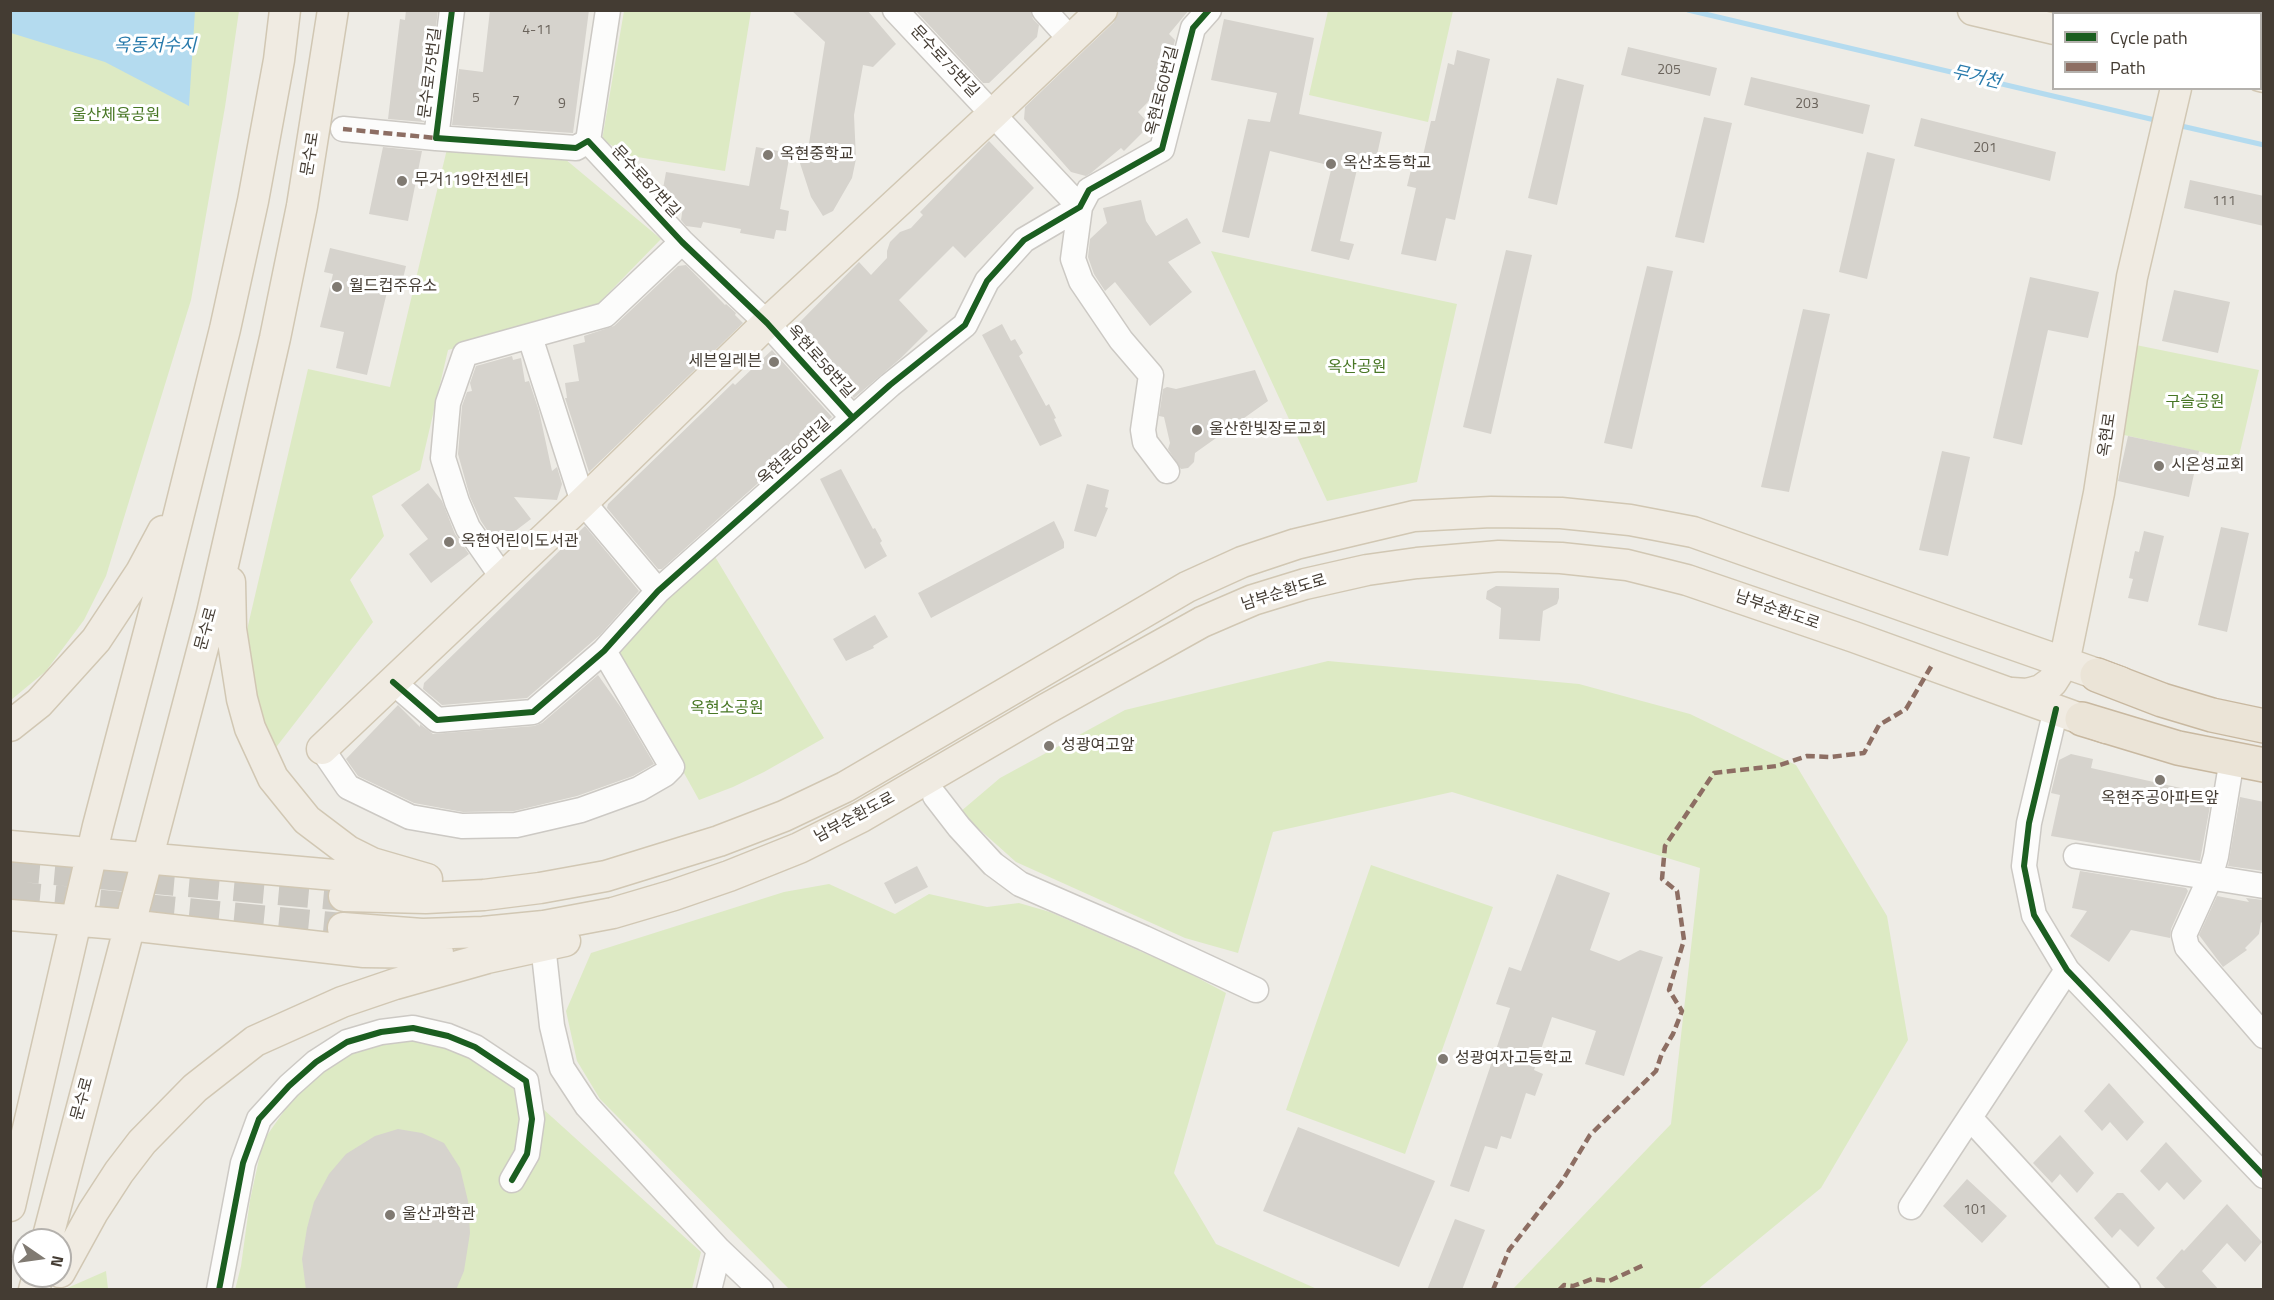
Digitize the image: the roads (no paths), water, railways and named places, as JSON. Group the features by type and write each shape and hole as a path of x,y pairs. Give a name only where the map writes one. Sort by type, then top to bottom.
{"highway":[{"path":"2097,675 2162,700 2212,715 2264,726"},
{"path":"2069,714 2178,748 2264,765"}],"main road":[{"path":"10,1206 75,920 225,329 253,201 279,60 285,10"},
{"name":"문수로","path":"50,1228 212,613 275,338 302,206 333,10"},
{"name":"옥현로58번길","path":"322,749 583,502 767,323 1102,10"},
{"path":"1973,10 2009,14 2052,28"},
{"name":"옥현로","path":"2012,693 2027,694 2041,690 2052,682 2064,663 2099,493 2132,277 2174,95"},
{"path":"10,726 39,703 69,673 120,606 159,540 190,468"},
{"name":"남부순환도로","path":"344,896 426,898 484,895 540,888 606,876 719,841 784,816 845,788 1187,587 1242,562 1296,544 1414,516 1491,512 1561,513 1630,520 1693,532 2097,675 2212,706 2264,715"},
{"path":"231,527 230,596 235,664 250,728 273,778 307,820 348,851 372,863 427,879"},
{"name":"남부순환도로","path":"343,928 422,934 483,932 544,926 614,913 674,896 799,848 861,817 1133,659 1202,622 1253,600 1305,584 1367,570 1499,556 1562,558 1627,565 1687,580 2012,693 2177,755 2264,779"},
{"path":"10,846 372,879 484,877 539,871 604,858 715,823 777,798 841,768 1019,667 1138,603 1242,562"},
{"path":"72,1250 93,1212 142,1142 195,1088 255,1041 342,1002 374,991 444,969 543,945 614,932 737,894 803,868 870,834 935,796 1152,657 1253,600"},
{"path":"10,915 129,925 364,952 424,954 543,945"}],"street":[{"name":"문수로75번길","path":"436,138 452,10"},
{"path":"588,141 608,10"},
{"name":"문수로75번길","path":"895,10 993,114"},
{"path":"1044,10 1071,40"},
{"name":"옥현로60번길","path":"393,682 437,720 533,712 604,651 658,591 890,385 965,325 987,281 1024,240 1080,207 1089,190 1162,150 1193,28 1209,10"},
{"path":"993,114 1080,207 1073,259 1081,281 1122,340 1151,375 1143,430 1145,442 1167,471"},
{"name":"문수로87번길","path":"343,129 436,138 576,147 588,141 682,242 767,323"},
{"name":"문수로87번길","path":"503,578 468,528 443,458 448,403 465,354 605,315 682,242"},
{"name":"옥현로58번길","path":"767,323 853,418"},
{"path":"530,337 583,502 658,591"},
{"path":"322,749 348,787 410,818 462,826 516,825 582,810 639,789 665,774 672,767 604,651"},
{"path":"2069,714 2029,823 2024,866 2034,915 2067,970 2264,1176"},
{"path":"2230,771 2216,856 2210,878 2184,934 2187,947 2264,1036"},
{"path":"935,796 959,827 993,864 1020,884 1155,942 1256,990"},
{"path":"2076,856 2264,886"},
{"path":"543,945 552,1026 562,1068 587,1106 719,1250 761,1290"},
{"path":"1911,1207 2067,970"},
{"path":"219,1290 243,1163 259,1119 289,1086 346,1042 381,1032 413,1028 448,1036 475,1047 526,1081 532,1119 527,1154 512,1180"},
{"path":"526,1081 562,1068"},
{"path":"1970,1118 2128,1290"},
{"path":"709,1290 719,1250"}],"water":[{"name":"옥동저수지","path":"10,11 195,11 189,106 105,62 11,33"}],"waterway":[{"name":"무거천","path":"1688,10 2159,121"},
{"name":"무거천","path":"2177,125 2264,145"}],"tunnel":[{"path":"10,866 344,896"},
{"path":"10,896 343,928"}],"place":[{"name":"옥현중학교","path":"768,155"},
{"name":"옥산초등학교","path":"1331,164"},
{"name":"무거119안전센터","path":"402,181"},
{"name":"월드컵주유소","path":"337,287"},
{"name":"세븐일레븐","path":"774,362"},
{"name":"울산한빛장로교회","path":"1197,430"},
{"name":"시온성교회","path":"2159,466"},
{"name":"옥현어린이도서관","path":"449,542"},
{"name":"성광여고앞","path":"1049,746"},
{"name":"옥현주공아파트앞","path":"2160,780"},
{"name":"성광여자고등학교","path":"1443,1059"},
{"name":"울산과학관","path":"390,1215"}],"park label":[{"name":"울산체육공원","path":"116,116"},
{"name":"옥산공원","path":"1357,368"},
{"name":"구슬공원","path":"2195,403"},
{"name":"옥현소공원","path":"727,709"}]}
